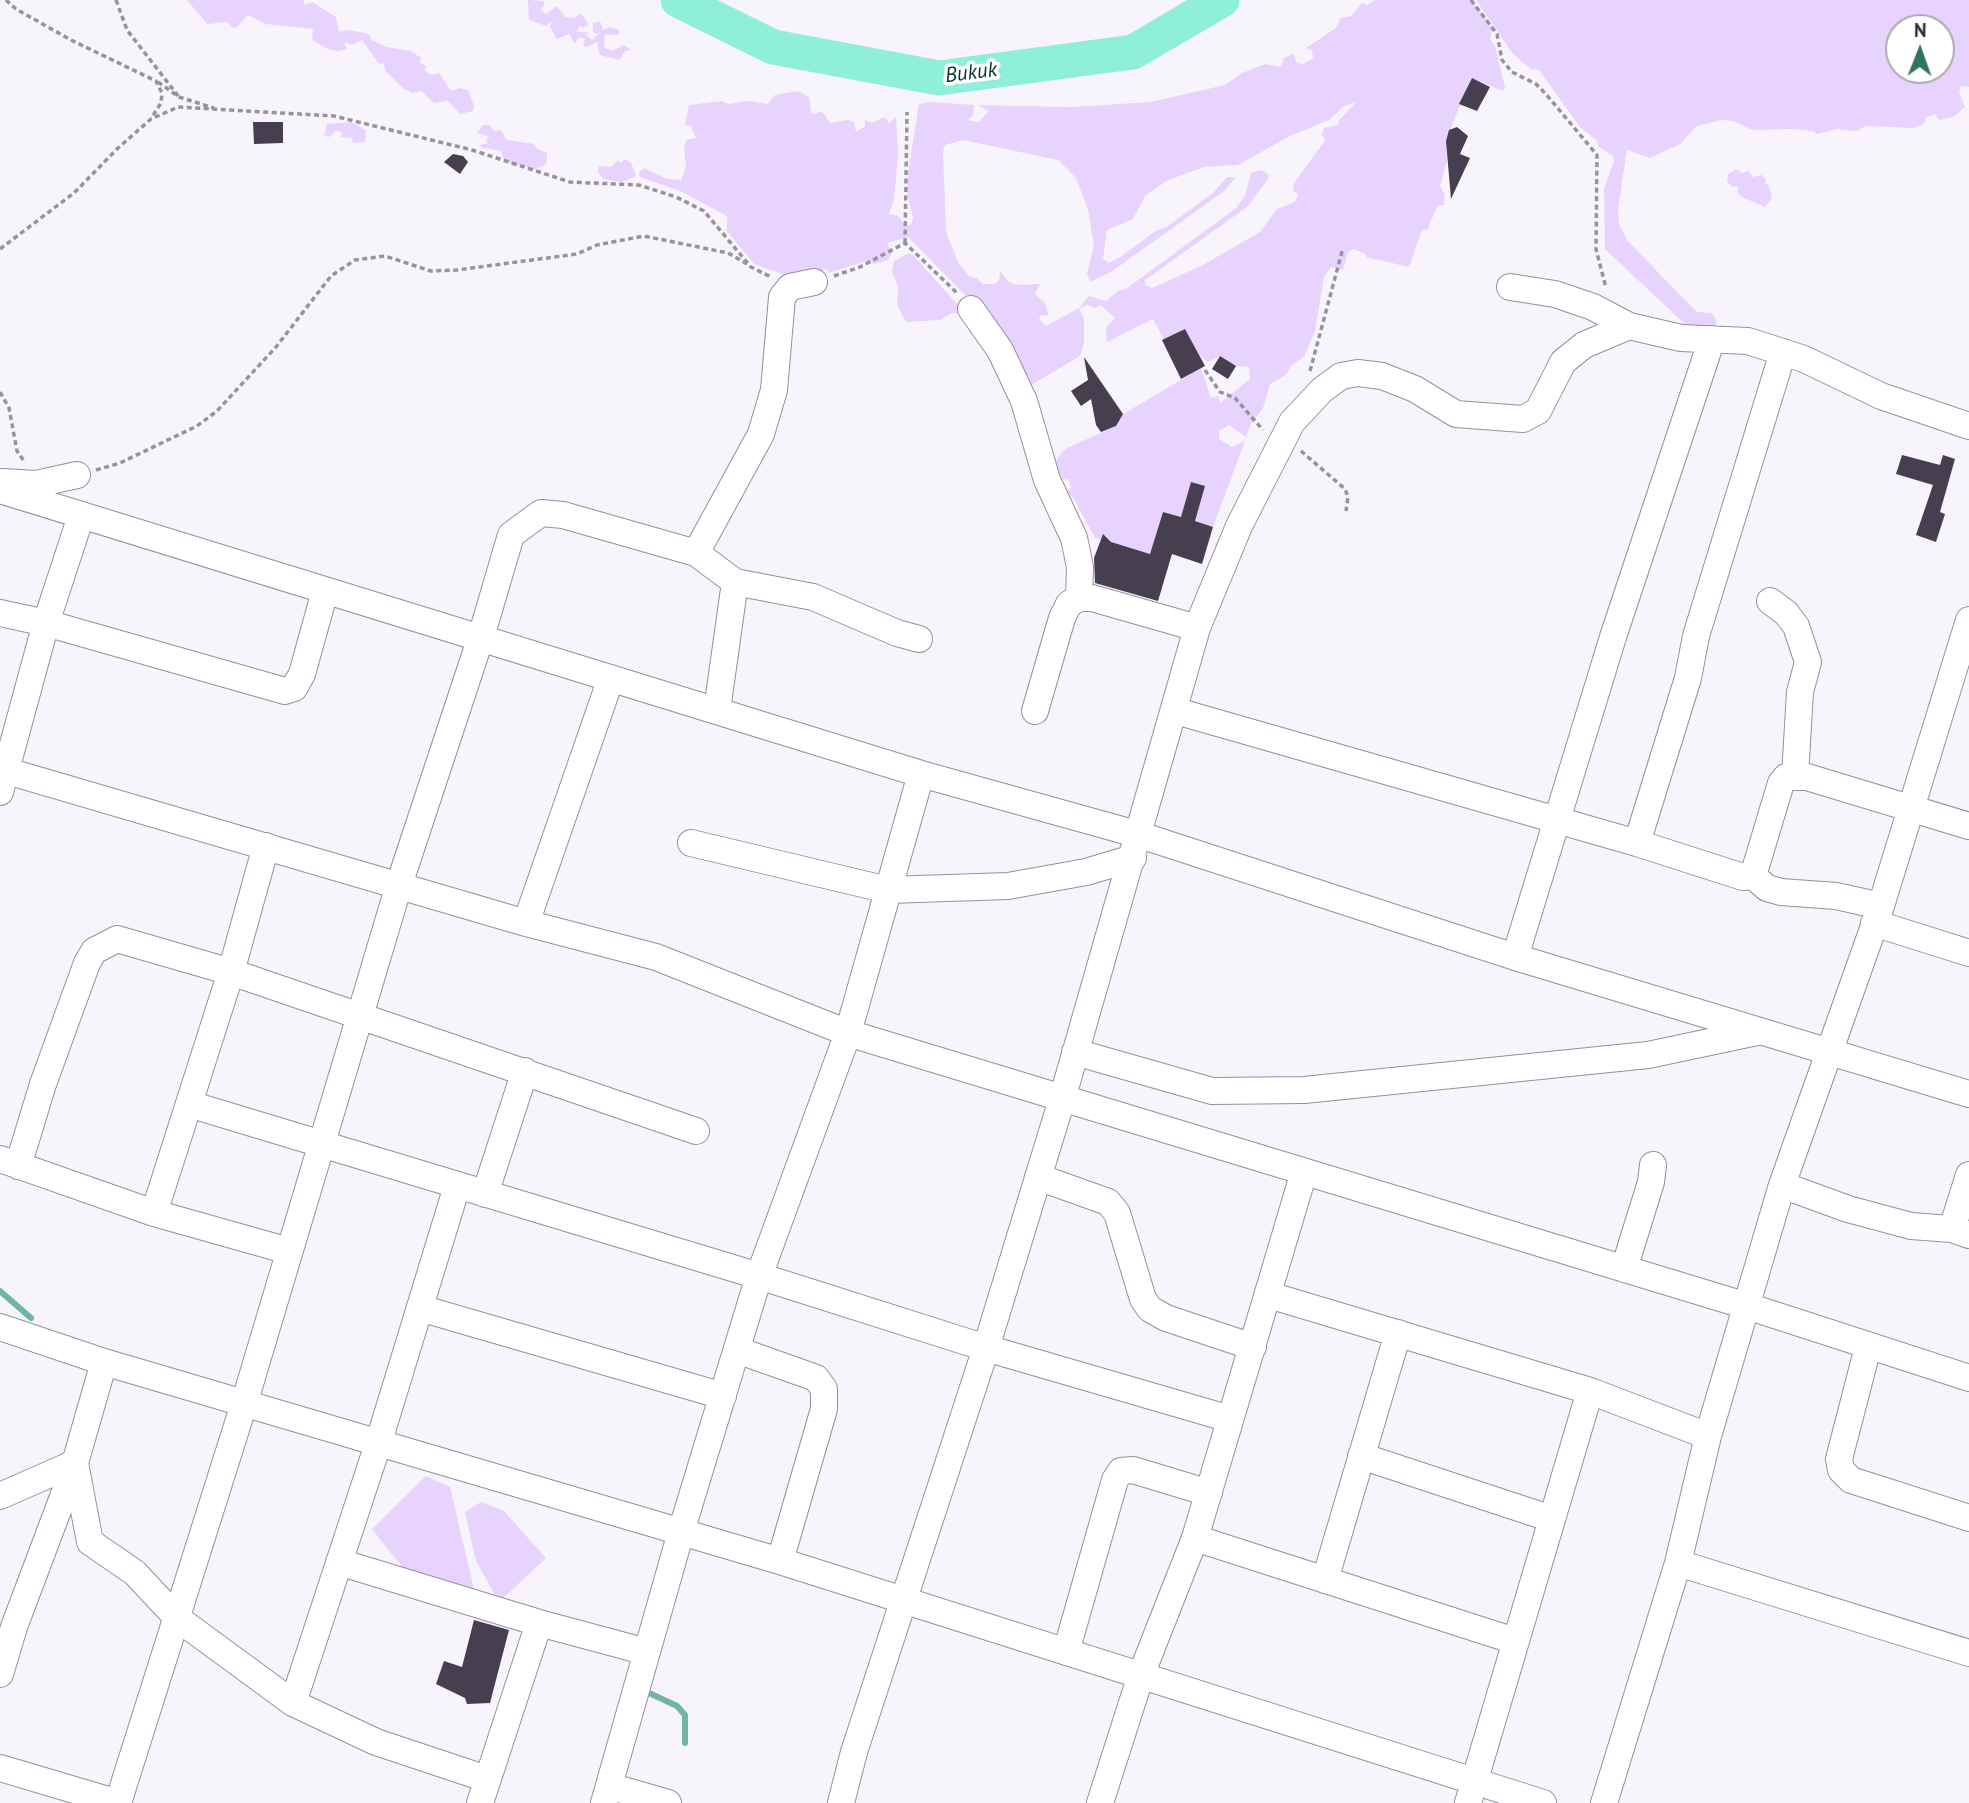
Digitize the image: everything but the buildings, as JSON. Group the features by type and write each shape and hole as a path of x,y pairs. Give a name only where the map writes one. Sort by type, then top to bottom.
{"street":[{"path":"696,553 761,434 774,390 782,297 786,290 807,284"},
{"path":"1510,287 1555,293 1592,307 1624,324 1681,338 1748,341 1783,352 1881,396 1969,426"},
{"path":"971,309 1000,350 1024,401 1047,480 1074,538 1080,567 1079,598"},
{"path":"841,1803 854,1752 986,1348 1063,1096 1198,628 1239,526 1288,430 1322,390 1341,376 1358,373 1382,376 1415,388 1456,414 1523,419 1538,411 1563,362 1584,345 1624,324"},
{"path":"1515,957 1613,637 1712,339"},
{"path":"1637,843 1688,678 1696,636 1783,352"},
{"path":"0,481 41,483 77,475"},
{"path":"0,490 921,774 1137,847 1515,957 1969,1094"},
{"path":"0,1768 118,1803 244,1404 399,884 481,637 511,535 541,513 563,516 696,553 735,582 813,597 897,634 919,639"},
{"path":"81,516 46,623 2,778 266,846 526,923 656,957 848,1033 1063,1096 1747,1306 1969,1378"},
{"path":"717,710 735,582"},
{"path":"0,614 46,623 285,691 294,688 302,674 326,591"},
{"path":"1035,711 1062,618 1069,604 1079,598 1093,598 1198,628"},
{"path":"1770,601 1786,613 1796,626 1808,663 1801,692 1795,776"},
{"path":"1604,1803 1678,1563 1708,1436 1782,1185 1877,915 1969,620"},
{"path":"526,923 611,678"},
{"path":"1176,710 1559,820 1743,877 1753,876 1767,888 1807,895 1836,895 1969,953"},
{"path":"668,1803 607,1794 681,1532 759,1276 848,1033 921,774"},
{"path":"1753,876 1781,783 1786,777 1795,776 1969,826"},
{"path":"691,843 888,890 1008,886 1086,872 1137,847"},
{"path":"154,1213 231,972 266,846"},
{"path":"289,1251 154,1213 9,1163 43,1084 94,951 117,939 231,972 696,1131"},
{"path":"1075,1052 1212,1091 1304,1090 1647,1055 1760,1031"},
{"path":"485,1194 525,1071"},
{"path":"189,1104 759,1276 986,1348 1230,1419"},
{"path":"1624,1269 1651,1182 1653,1164"},
{"path":"1100,1803 1141,1675 1195,1538 1304,1172"},
{"path":"1782,1185 1848,1209 1911,1226 1961,1232 1969,1175"},
{"path":"1038,1177 1108,1202 1117,1213 1143,1299 1150,1309 1166,1318 1253,1347"},
{"path":"293,1703 379,1441 457,1185"},
{"path":"1269,1295 1590,1391 1708,1436"},
{"path":"420,1308 723,1396"},
{"path":"0,1327 104,1362 379,1441 905,1600 1141,1675 1470,1793 1544,1803"},
{"path":"1325,1580 1398,1333"},
{"path":"1868,1347 1839,1459 1841,1470 1851,1480 1969,1518"},
{"path":"737,1350 816,1378 824,1389 824,1409 780,1561"},
{"path":"0,1674 14,1627 75,1464 104,1362"},
{"path":"1470,1793 1590,1391"},
{"path":"1362,1456 1552,1519"},
{"path":"0,1496 75,1464"},
{"path":"75,1464 90,1542 135,1573 177,1618 293,1703 483,1791 539,1623"},
{"path":"1066,1652 1115,1480 1121,1471 1133,1471 1209,1493"},
{"path":"1195,1538 1515,1641"},
{"path":"339,1562 539,1623 647,1652"},
{"path":"1678,1563 1969,1653"}],"path":[{"path":"6,0 16,9 71,40 156,81 179,97 222,110"},
{"path":"116,0 127,30 179,97"},
{"path":"1471,0 1497,34 1502,60 1513,72 1536,84 1597,155 1596,249 1602,278 1624,324"},
{"path":"0,249 74,193 151,119 161,103 162,93 156,81"},
{"path":"151,119 178,107 334,116 472,150 569,182 639,185 676,197 704,211 751,267"},
{"path":"907,112 905,243 971,309"},
{"path":"77,475 120,463 197,426 217,411 276,347 331,276 355,260 372,256 407,261 431,271 457,270 577,254 597,244 644,236 728,253 772,278 807,284 845,273 905,243"},
{"path":"1307,378 1321,337 1329,290 1343,248"},
{"path":"1205,370 1220,391 1235,398 1265,431 1288,430 1301,451 1345,489 1348,497 1346,511"},
{"path":"0,392 9,408 17,451 41,483"}],"shaded area":[{"path":"187,0 303,0 305,5 312,2 336,17 339,32 348,30 365,33 370,35 371,40 387,47 411,51 421,58 420,63 426,66 425,71 432,75 439,73 451,91 459,88 468,90 474,106 473,111 460,114 448,101 434,103 421,91 413,93 404,89 385,71 384,63 379,64 362,40 351,45 344,42 347,49 338,51 312,40 313,29 266,24 248,15 237,27 232,28 228,22 207,24"},
{"path":"528,0 543,1 545,3 541,10 546,14 557,6 565,17 575,18 581,13 589,25 582,28 580,25 577,32 589,32 586,35 592,40 601,32 595,34 593,23 600,21 603,30 610,27 619,30 619,34 605,35 604,48 613,51 623,45 632,50 625,51 619,60 600,55 597,42 586,47 583,45 585,38 578,38 575,44 569,34 557,39 550,27 552,21 546,26 529,20"},
{"path":"1375,0 1471,0 1493,27 1490,39 1495,46 1505,87 1503,91 1471,78 1446,140 1447,161 1440,186 1445,195 1444,205 1438,205 1427,230 1422,230 1409,267 1366,257 1366,254 1353,249 1348,252 1343,270 1331,267 1324,277 1315,331 1304,357 1291,366 1286,375 1270,384 1263,408 1251,424 1246,437 1229,425 1219,431 1219,439 1232,447 1245,441 1213,527 1195,521 1186,503 1181,517 1163,512 1150,554 1095,538 1074,499 1066,491 1071,488 1069,479 1060,480 1055,465 1057,459 1065,449 1116,426 1120,416 1201,368 1211,398 1218,396 1220,403 1250,379 1249,367 1236,366 1220,356 1208,362 1199,355 1185,329 1164,340 1153,319 1107,342 1106,327 1115,318 1101,305 1095,308 1088,305 1079,308 1084,320 1084,343 1080,356 1028,387 976,306 908,237 887,243 892,253 888,260 874,264 866,261 829,273 826,268 820,273 791,277 754,264 727,231 727,216 680,191 640,177 639,172 644,168 667,179 681,180 686,167 684,147 687,140 696,138 691,126 685,125 689,105 722,101 728,104 749,101 768,104 775,95 798,91 809,97 811,112 815,114 822,111 830,123 847,120 854,122 856,132 865,126 865,120 871,123 885,117 889,123 896,117 898,156 894,200 889,214 898,216 906,226 911,225 913,218 907,193 908,173 919,104 930,102 974,105 973,115 968,120 979,122 989,111 978,105 1072,107 1151,102 1225,85 1242,73 1265,64 1281,67 1284,58 1293,53 1297,63 1303,64 1313,58 1312,50 1306,48 1336,28 1341,18 1351,16 1362,3 1367,5","holes":["1357,101 1339,120 1338,125 1324,128 1321,135 1326,139 1294,183 1293,191 1298,194 1295,202 1277,209 1260,232 1201,266 1152,288 1145,285 1145,280 1247,207 1268,179 1268,174 1261,170 1251,173 1245,196 1236,208 1126,289 1118,291 1106,301 1089,296 1079,308 1046,326 1039,319 1041,315 1049,316 1045,303 1035,294 1040,284 1016,285 1009,282 1000,271 999,280 995,284 983,284 969,276 958,262 946,232 945,145 963,140 1058,160 1076,178 1088,210 1094,246 1087,273 1090,282 1111,272 1223,192 1236,177 1227,177 1214,192 1119,258 1109,263 1103,259 1107,230 1133,219 1145,196 1168,180 1204,167 1238,165 1290,136 1329,120 1343,107"]},
{"path":"1476,0 1969,0 1969,87 1961,86 1959,92 1965,107 1953,117 1939,120 1935,114 1926,117 1924,124 1913,128 1866,126 1857,131 1837,129 1817,134 1793,129 1752,130 1733,121 1721,120 1697,126 1680,144 1650,158 1627,150 1618,209 1619,224 1627,240 1697,312 1712,313 1716,327 1688,327 1605,249 1604,189 1614,161 1613,156 1598,146 1597,141 1580,127 1539,70 1531,69 1513,54"},
{"path":"351,122 366,130 365,142 353,143 352,138 341,137 342,133 336,130 330,137 324,135 327,124"},
{"path":"483,125 489,125 494,131 501,130 507,140 534,144 537,149 547,153 544,166 532,170 523,165 514,166 504,160 501,151 482,148 480,145 488,143 486,139 490,137 477,133"},
{"path":"625,159 631,163 636,175 634,177 621,182 604,179 598,173 599,166 611,167 618,160 621,163"},
{"path":"1736,169 1742,173 1749,171 1753,177 1762,175 1766,179 1765,183 1769,186 1772,198 1765,207 1744,198 1738,193 1738,186 1732,187 1727,181 1728,174"},
{"path":"909,253 966,314 952,313 940,320 906,322 897,305 898,286 892,272 894,261"},
{"path":"426,1476 450,1487 476,1598 413,1581 372,1529"},
{"path":"481,1502 504,1511 546,1558 499,1602 476,1561 465,1512"}],"waterway":[{"name":"Bukuk","path":"678,0 773,47 939,78 1133,52 1222,0"},
{"path":"0,1291 31,1318"},
{"path":"647,1692 677,1706 685,1715 685,1743"}]}
